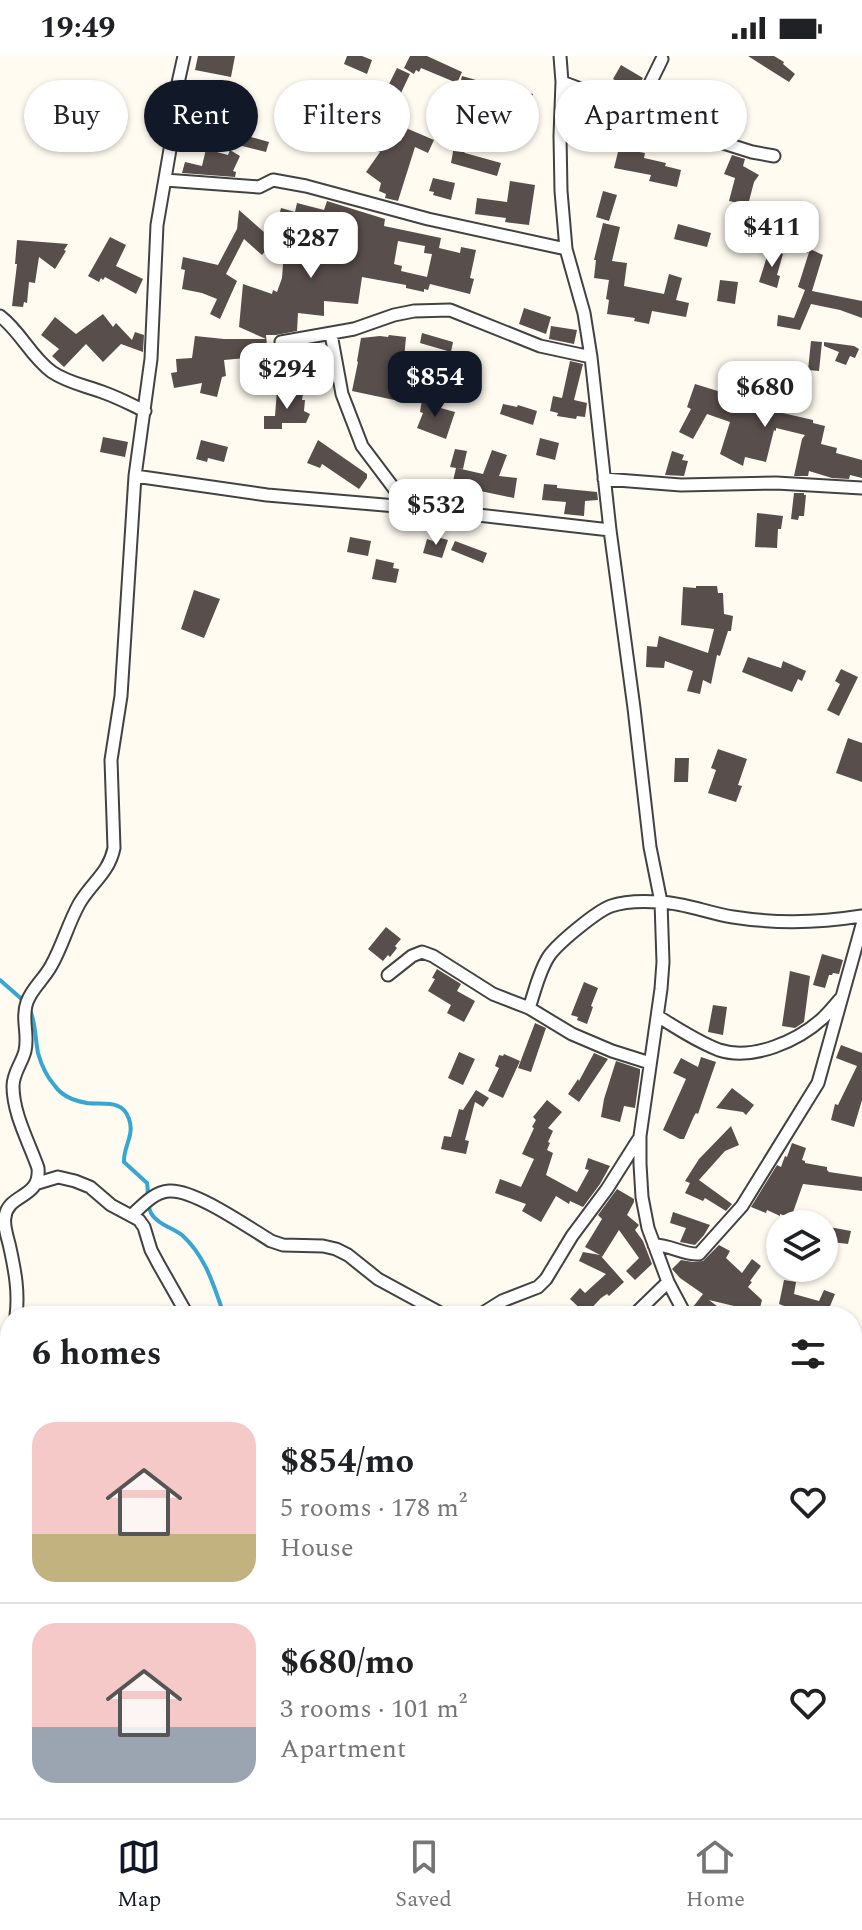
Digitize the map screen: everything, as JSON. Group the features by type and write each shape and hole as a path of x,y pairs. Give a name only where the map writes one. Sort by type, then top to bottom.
{"street":[{"path":"38,1183 38,1168 16,1108 14,1077 25,1049 26,1003 52,965 83,897 112,861 111,760 121,696 135,476 152,347 157,225 184,56"},
{"path":"560,56 562,80"},
{"path":"652,80 662,59"},
{"path":"747,150 774,156"},
{"path":"560,152 566,249 584,313 591,357 650,847 661,902 663,962 659,1017 640,1136 644,1213 668,1282 681,1306"},
{"path":"165,180 259,187 273,180 428,219 566,249"},
{"path":"281,342 354,329 394,315 435,309 450,310 540,346 591,357"},
{"path":"0,316 53,373 145,411"},
{"path":"331,334 342,394 362,446 408,507"},
{"path":"135,476 267,495 610,530"},
{"path":"604,479 681,485 776,483 862,488"},
{"path":"529,1008 542,967 549,956 578,929 613,905 661,902 733,917 802,923 862,916"},
{"path":"654,1245 699,1254 742,1206 818,1083 862,925"},
{"path":"388,975 422,952 493,994 529,1008 572,1034 650,1063"},
{"path":"851,965 862,973"},
{"path":"659,1017 695,1039 736,1054 780,1044 802,1034 823,1018 842,996"},
{"path":"494,1306 538,1287 546,1279 640,1136"},
{"path":"17,1306 2,1214 38,1183 58,1177 96,1191 111,1205 139,1220 182,1306"},
{"path":"132,1215 158,1194 168,1191 190,1194 271,1241 283,1245 323,1246 348,1255 378,1279 428,1306"},
{"path":"643,1306 668,1282"}],"building":[{"path":"198,56 235,56 231,77 195,70"},
{"path":"347,56 372,60 367,74 344,64"},
{"path":"410,56 427,56 462,72 458,80 450,80 421,68 414,74 404,68"},
{"path":"748,56 774,56 795,74 789,82"},
{"path":"621,65 643,78 642,80 613,79"},
{"path":"397,68 410,74 407,80 391,80"},
{"path":"410,130 426,137 426,152 428,152 428,153 415,147 398,201 385,198 386,194 379,191 381,183 366,172 380,152 410,152"},
{"path":"258,139 269,142 266,152 258,150"},
{"path":"205,152 228,155 233,152 240,156 233,171 236,172 235,177 182,173 185,162 202,166"},
{"path":"453,152 464,152 501,163 497,176 451,163"},
{"path":"618,152 640,152 645,153 644,158 681,170 677,187 649,181 651,175 614,168"},
{"path":"732,155 745,159 743,166 759,175 748,205 729,201 735,178 724,174"},
{"path":"433,178 455,183 451,200 429,191"},
{"path":"510,181 535,185 529,225 475,214 477,198 507,202"},
{"path":"603,191 617,195 609,221 596,217"},
{"path":"327,201 385,219 384,226 441,238 439,248 460,253 461,247 476,250 470,294 430,284 424,292 406,288 406,285 362,277 358,304 324,301 324,316 298,313 297,331 266,335 270,376 252,377 252,373 247,373 246,358 224,360 226,376 222,377 217,397 200,393 202,383 174,388 171,373 177,372 176,359 192,358 195,336 266,339 239,327 243,284 272,294 273,290 277,292 282,278 284,251 268,248 262,255 244,239 226,274 237,281 220,319 210,314 217,299 182,289 185,270 181,269 183,257 218,265 237,229 239,210 273,240 281,208 295,212 297,203 324,210","holes":["398,241 425,246 424,253 432,254 427,277 401,271 402,266 394,264"]},
{"path":"603,223 620,227 612,261 627,263 624,286 664,294 669,274 682,278 676,300 689,303 686,317 652,311 649,324 634,321 635,318 607,314 609,280 594,278 594,260"},
{"path":"678,224 711,233 707,247 674,239"},
{"path":"795,228 814,235 808,253 789,246"},
{"path":"110,237 126,245 116,266 143,279 136,294 105,277 99,282 88,276"},
{"path":"17,240 68,244 55,269 39,257 35,283 29,282 27,303 24,302 23,307 12,306"},
{"path":"810,249 823,255 812,291 862,301 862,318 811,304 800,330 777,326 778,315 794,318 805,290 798,287"},
{"path":"769,250 783,254 777,288 759,282"},
{"path":"720,280 738,282 735,304 717,301"},
{"path":"524,308 551,317 546,334 519,324"},
{"path":"103,314 113,327 116,323 132,340 135,332 144,335 143,352 121,344 103,362 86,344 64,367 52,356 59,349 41,335 55,317 76,334"},
{"path":"551,326 577,330 574,344 549,339"},
{"path":"422,333 453,342 451,352 420,343"},
{"path":"406,337 403,370 407,371 406,384 402,383 399,401 352,391 361,338"},
{"path":"811,341 822,342 819,371 808,370"},
{"path":"824,342 859,349 855,358 850,356 846,365 835,361 839,352 824,346"},
{"path":"294,348 310,348 313,374 297,375"},
{"path":"570,361 583,364 574,400 587,403 585,417 577,416 576,419 557,416 558,413 550,411 553,396 562,398"},
{"path":"758,364 773,369 757,407 813,420 813,423 825,426 821,444 837,448 836,453 862,460 862,478 850,475 849,479 832,478 809,471 808,476 794,476 805,435 776,428 766,462 745,457 743,466 720,454 730,422 707,414 693,439 679,432 691,409 687,407 695,384 734,396 740,382 751,386"},
{"path":"277,390 303,394 304,411 310,414 306,423 282,423 282,429 264,429 264,416 275,416"},
{"path":"422,400 438,403 437,407 455,412 446,439 417,428 423,413 420,412"},
{"path":"503,404 537,411 533,425 500,414"},
{"path":"103,437 128,442 125,457 100,452"},
{"path":"540,438 559,443 555,460 536,455"},
{"path":"201,440 228,447 224,462 196,459"},
{"path":"318,440 367,474 359,489 322,464 320,468 307,463"},
{"path":"455,449 467,451 463,469 457,468 483,474 492,450 507,455 499,476 517,478 514,498 466,488 467,485 453,481 456,468 450,467"},
{"path":"672,451 684,455 682,460 688,461 684,476 665,475"},
{"path":"544,484 597,492 598,500 585,501 584,516 564,514 566,502 542,500"},
{"path":"794,493 806,495 804,516 799,516 798,520 791,519"},
{"path":"757,513 783,516 781,529 778,529 777,548 755,547"},
{"path":"350,537 371,541 368,556 347,552"},
{"path":"437,537 448,540 442,558 423,553 427,539 436,542"},
{"path":"455,541 487,553 483,563 451,550"},
{"path":"376,559 394,563 393,568 399,569 396,583 372,579"},
{"path":"717,586 718,593 723,593 724,614 733,616 731,631 728,631 720,656 717,655 711,684 703,680 700,694 687,691 693,671 665,661 664,668 646,667 647,646 657,647 659,636 708,653 714,629 681,625 683,587"},
{"path":"194,590 220,599 204,638 181,629"},
{"path":"748,657 781,668 783,661 806,671 792,692 742,672"},
{"path":"841,669 858,677 839,716 827,710 840,684 835,681"},
{"path":"848,738 862,743 862,782 836,773"},
{"path":"718,749 747,759 736,802 708,793 716,770 711,768"},
{"path":"675,758 689,758 688,782 674,782"},
{"path":"386,927 401,939 390,957 388,955 383,961 368,949"},
{"path":"822,954 843,960 839,974 829,975 825,988 813,985"},
{"path":"437,969 461,984 457,991 475,1001 464,1022 447,1013 451,1005 428,991"},
{"path":"790,971 810,976 804,1022 795,1028 782,1026"},
{"path":"584,982 598,988 587,1024 571,1015"},
{"path":"713,1005 727,1007 723,1035 708,1032"},
{"path":"535,1023 546,1028 531,1072 518,1068"},
{"path":"841,1045 862,1053 862,1100 854,1127 831,1120 835,1104 838,1105 857,1066 836,1058"},
{"path":"459,1052 475,1059 463,1085 448,1078"},
{"path":"594,1053 608,1059 579,1102 568,1094"},
{"path":"499,1055 520,1061 503,1098 488,1091 499,1068 495,1066"},
{"path":"701,1057 716,1062 698,1114 694,1116 684,1139 680,1139 663,1130 686,1079 673,1073 681,1058 698,1067"},
{"path":"616,1061 640,1069 635,1108 624,1106 620,1122 601,1117"},
{"path":"732,1088 754,1105 746,1115 716,1108"},
{"path":"476,1090 489,1098 483,1107 475,1102 465,1140 469,1141 466,1154 441,1149 444,1136 451,1137 459,1109 463,1110"},
{"path":"547,1100 562,1112 548,1128 553,1131 547,1150 553,1153 546,1175 577,1192 589,1170 585,1169 588,1158 610,1166 583,1207 570,1201 569,1204 556,1196 541,1222 522,1211 526,1204 495,1193 500,1179 521,1187 534,1159 522,1154 534,1128 536,1120 533,1117"},
{"path":"731,1126 739,1145 725,1151 699,1180 732,1204 726,1211 705,1198 703,1201 685,1193 690,1183 685,1181 699,1159"},
{"path":"792,1143 806,1148 802,1160 805,1163 827,1167 829,1172 862,1177 862,1191 803,1184 794,1210 766,1210 766,1213 751,1207 777,1165 781,1167"},
{"path":"617,1189 634,1199 627,1215 639,1225 635,1230 652,1264 635,1280 626,1271 639,1258 619,1230 602,1257 585,1247 602,1219 598,1215"},
{"path":"673,1212 710,1225 695,1245 680,1242 686,1228 670,1223"},
{"path":"838,1229 851,1231 848,1244 838,1243"},
{"path":"719,1245 730,1251 726,1258 742,1273 752,1259 761,1266 748,1287 762,1300 760,1306 734,1306 709,1300 717,1306 694,1306 703,1294 672,1269 681,1260 703,1261"},
{"path":"583,1252 600,1255 624,1282 594,1306 577,1306 570,1299 580,1288 585,1293 606,1274 579,1261"},
{"path":"784,1282 796,1282 794,1294 819,1301 824,1290 835,1294 830,1306 779,1304"}],"waterway":[{"path":"0,980 25,1002"},
{"path":"30,1010 39,1057 58,1090 78,1101 112,1104 126,1113 131,1130 124,1162 147,1183 149,1206 154,1217 182,1235 197,1252 221,1306"}]}
